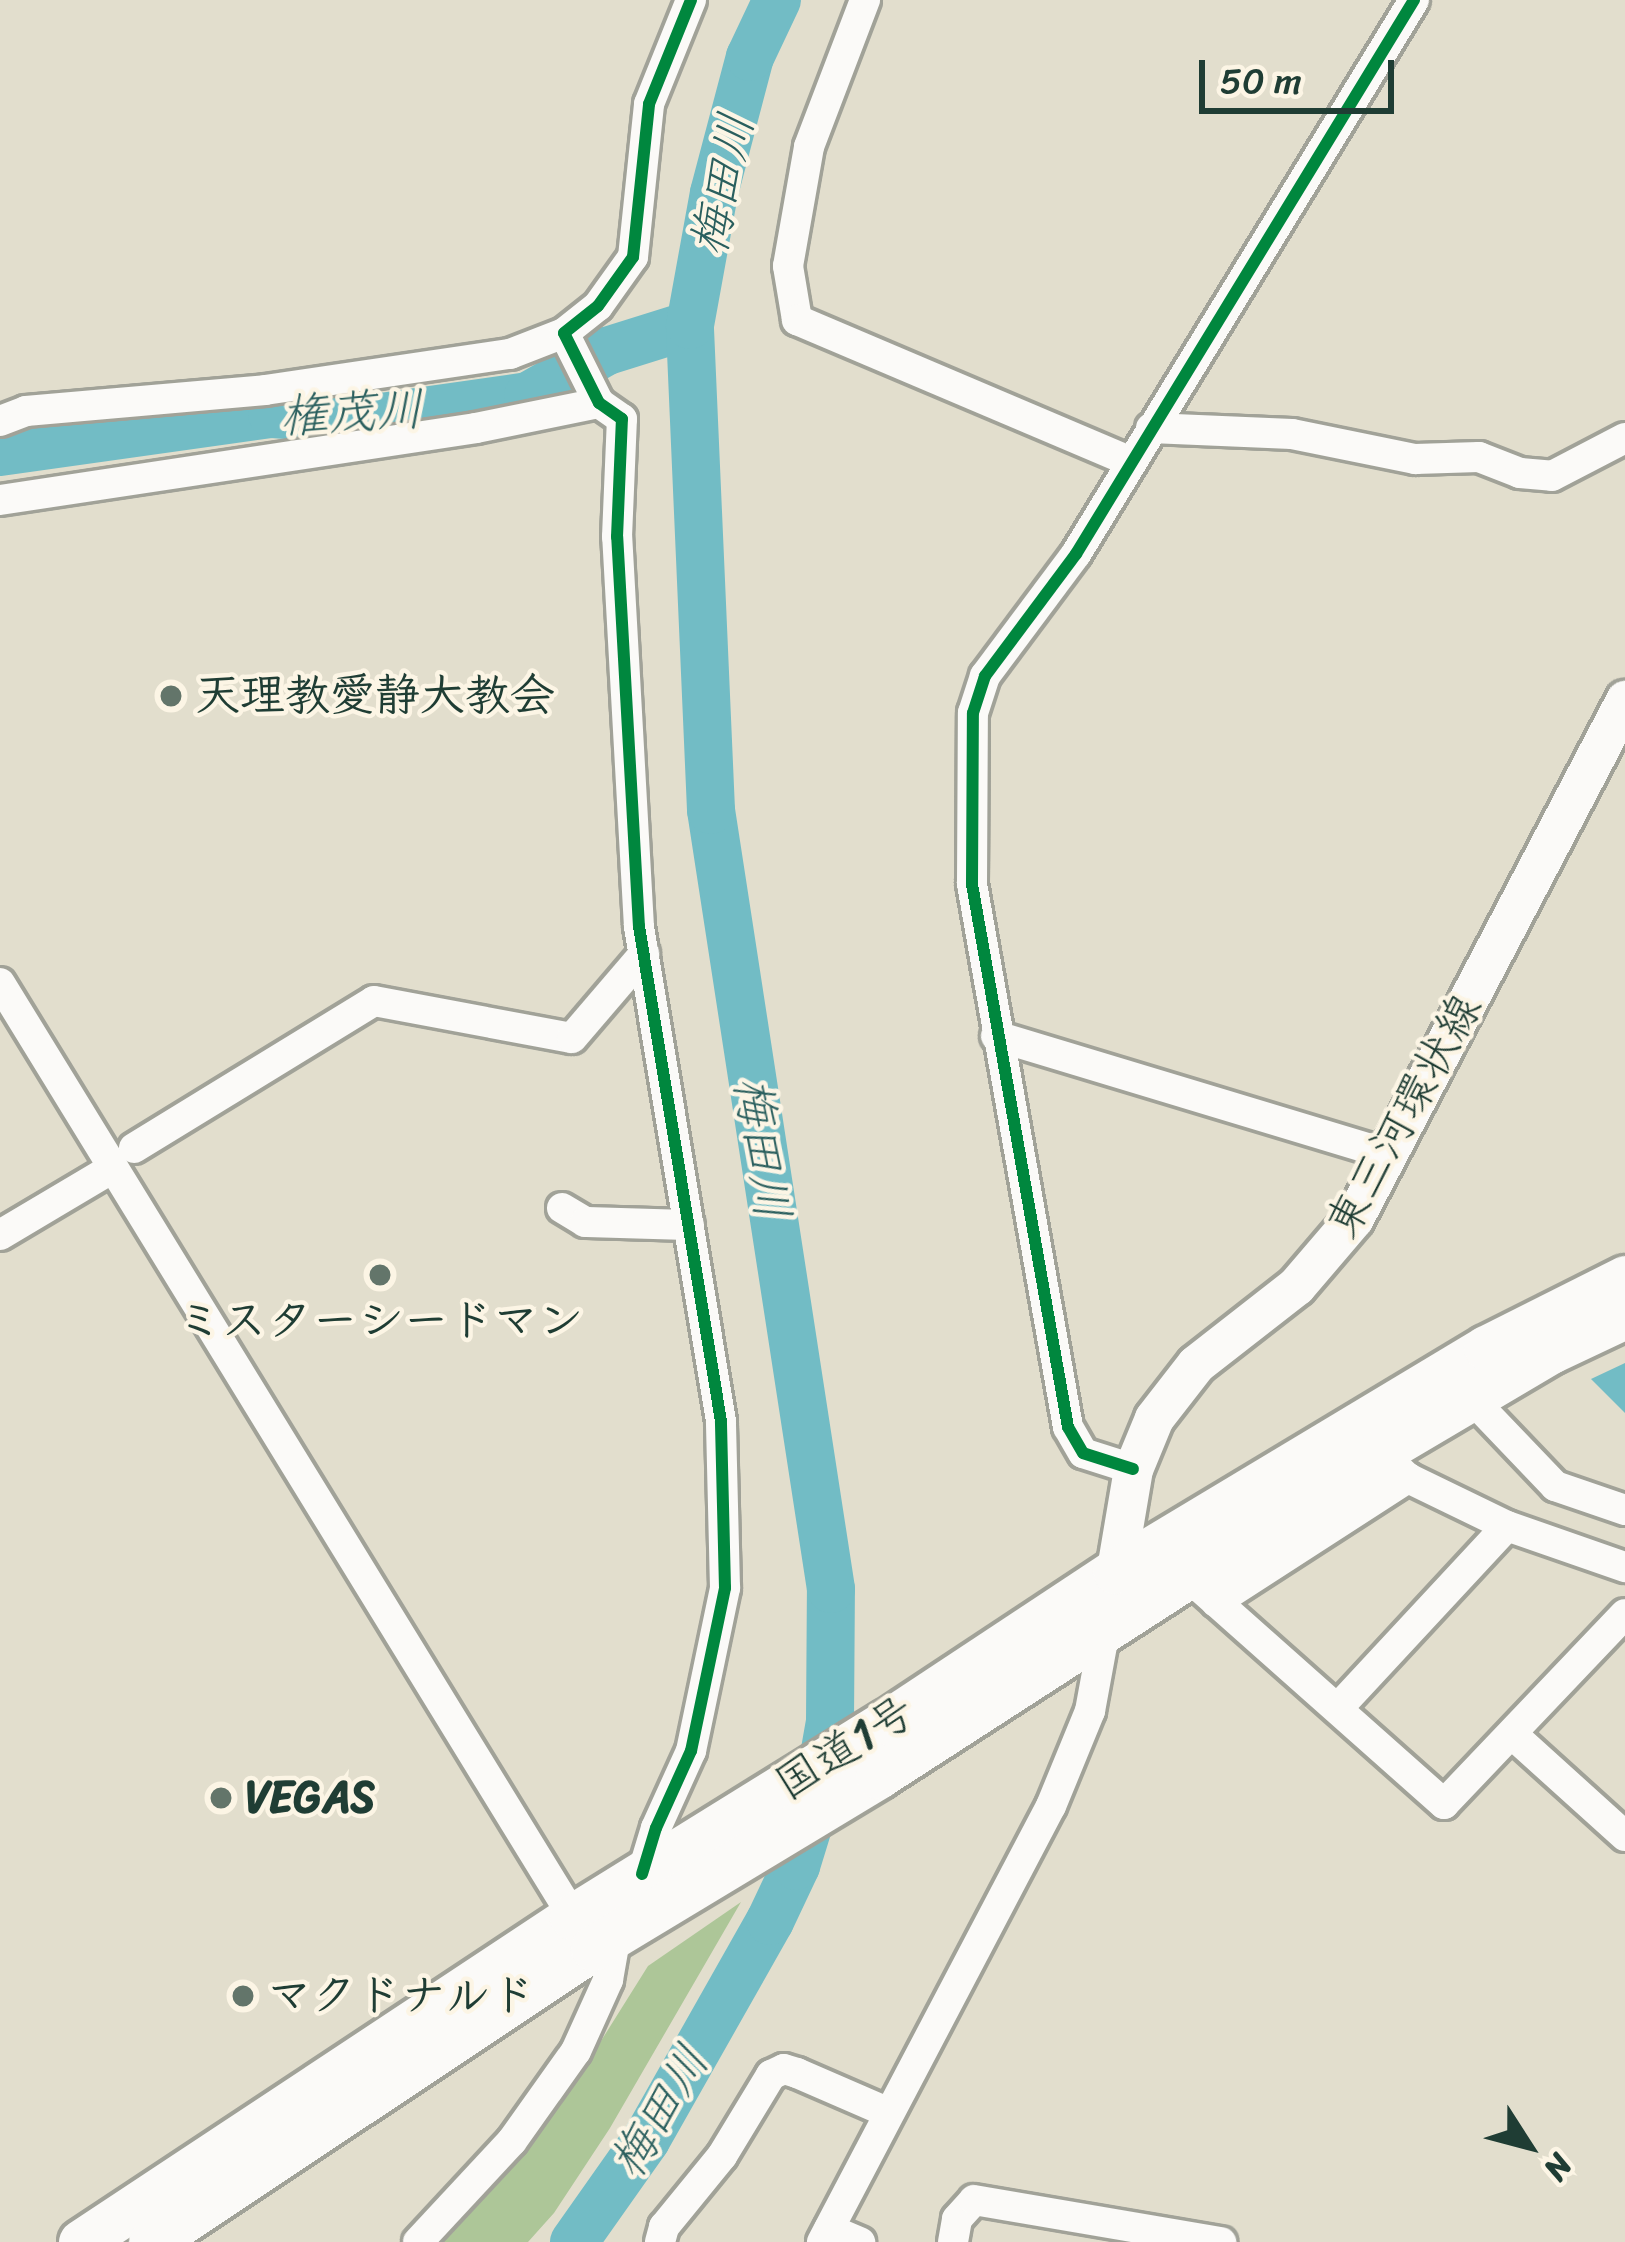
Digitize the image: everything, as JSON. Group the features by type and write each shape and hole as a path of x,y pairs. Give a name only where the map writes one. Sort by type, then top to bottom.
{"highway":[{"name":"国道1号","path":"151,2242 887,1722 1115,1571 1486,1348 1625,1278"},
{"name":"国道1号","path":"81,2242 622,1909 878,1776 1106,1629 1201,1589 1394,1465 1471,1398 1551,1351 1625,1316"}],"main road":[{"name":"東三河環状線","path":"1106,1629 1133,1469 1154,1418 1181,1380 1319,1263 1354,1218 1625,700"}],"street":[{"path":"0,421 26,411 265,390 488,357 566,339 598,306 633,256 649,104 691,0"},
{"path":"865,0 809,148 788,266 797,320 1131,462"},
{"path":"1133,1469 1083,1454 1068,1427 973,884 973,713 985,676 1076,554 1414,0"},
{"path":"418,2242 499,2157 576,2051 608,1980 622,1909 691,1751 725,1588 721,1421 644,953 617,538 622,419 597,399 566,339"},
{"path":"0,500 476,428 597,399"},
{"path":"1151,428 1292,434 1415,459 1479,457 1520,473 1552,476 1625,438"},
{"path":"0,1235 374,1001 572,1038 644,953"},
{"path":"0,983 123,1158 622,1909"},
{"path":"996,1036 1390,1155"},
{"path":"562,1208 585,1222 689,1226"},
{"path":"1471,1398 1555,1486 1625,1510"},
{"path":"1394,1465 1507,1526 1625,1567"},
{"path":"1338,1708 1507,1526"},
{"path":"1201,1589 1444,1804 1625,1614"},
{"path":"860,2242 826,2235 886,2112 1051,1806 1090,1711 1106,1629"},
{"path":"1512,1734 1622,1826"},
{"path":"660,2242 664,2227 722,2156 771,2075 784,2069 886,2112"},
{"path":"953,2242 957,2218 974,2200 1221,2242"}],"green space":[{"path":"741,1902 610,2128 554,2213 528,2242 438,2242 496,2180 579,2076 648,1966"}],"water":[{"path":"1625,1363 1625,1413 1591,1379"}],"waterway":[{"name":"梅田川","path":"574,2242 646,2140 770,1921 796,1866 816,1801 830,1722 831,1589 711,810 690,325 714,193 750,57 777,0"},
{"name":"権茂川","path":"0,452 272,414 360,420 528,396 607,351 690,325"}],"cycle path":[{"path":"642,1874 656,1828 691,1751 725,1588 721,1421 639,927 617,537 622,419 599,403 564,333 598,306 633,257 649,104 691,0"},
{"path":"1133,1469 1083,1453 1068,1427 972,884 973,713 985,676 1076,554 1414,0"}],"place":[{"name":"天理教愛静大教会","path":"171,696"},
{"name":"ミスターシードマン","path":"380,1275"},
{"name":"VEGAS","path":"221,1798"},
{"name":"マクドナルド","path":"243,1996"}]}
